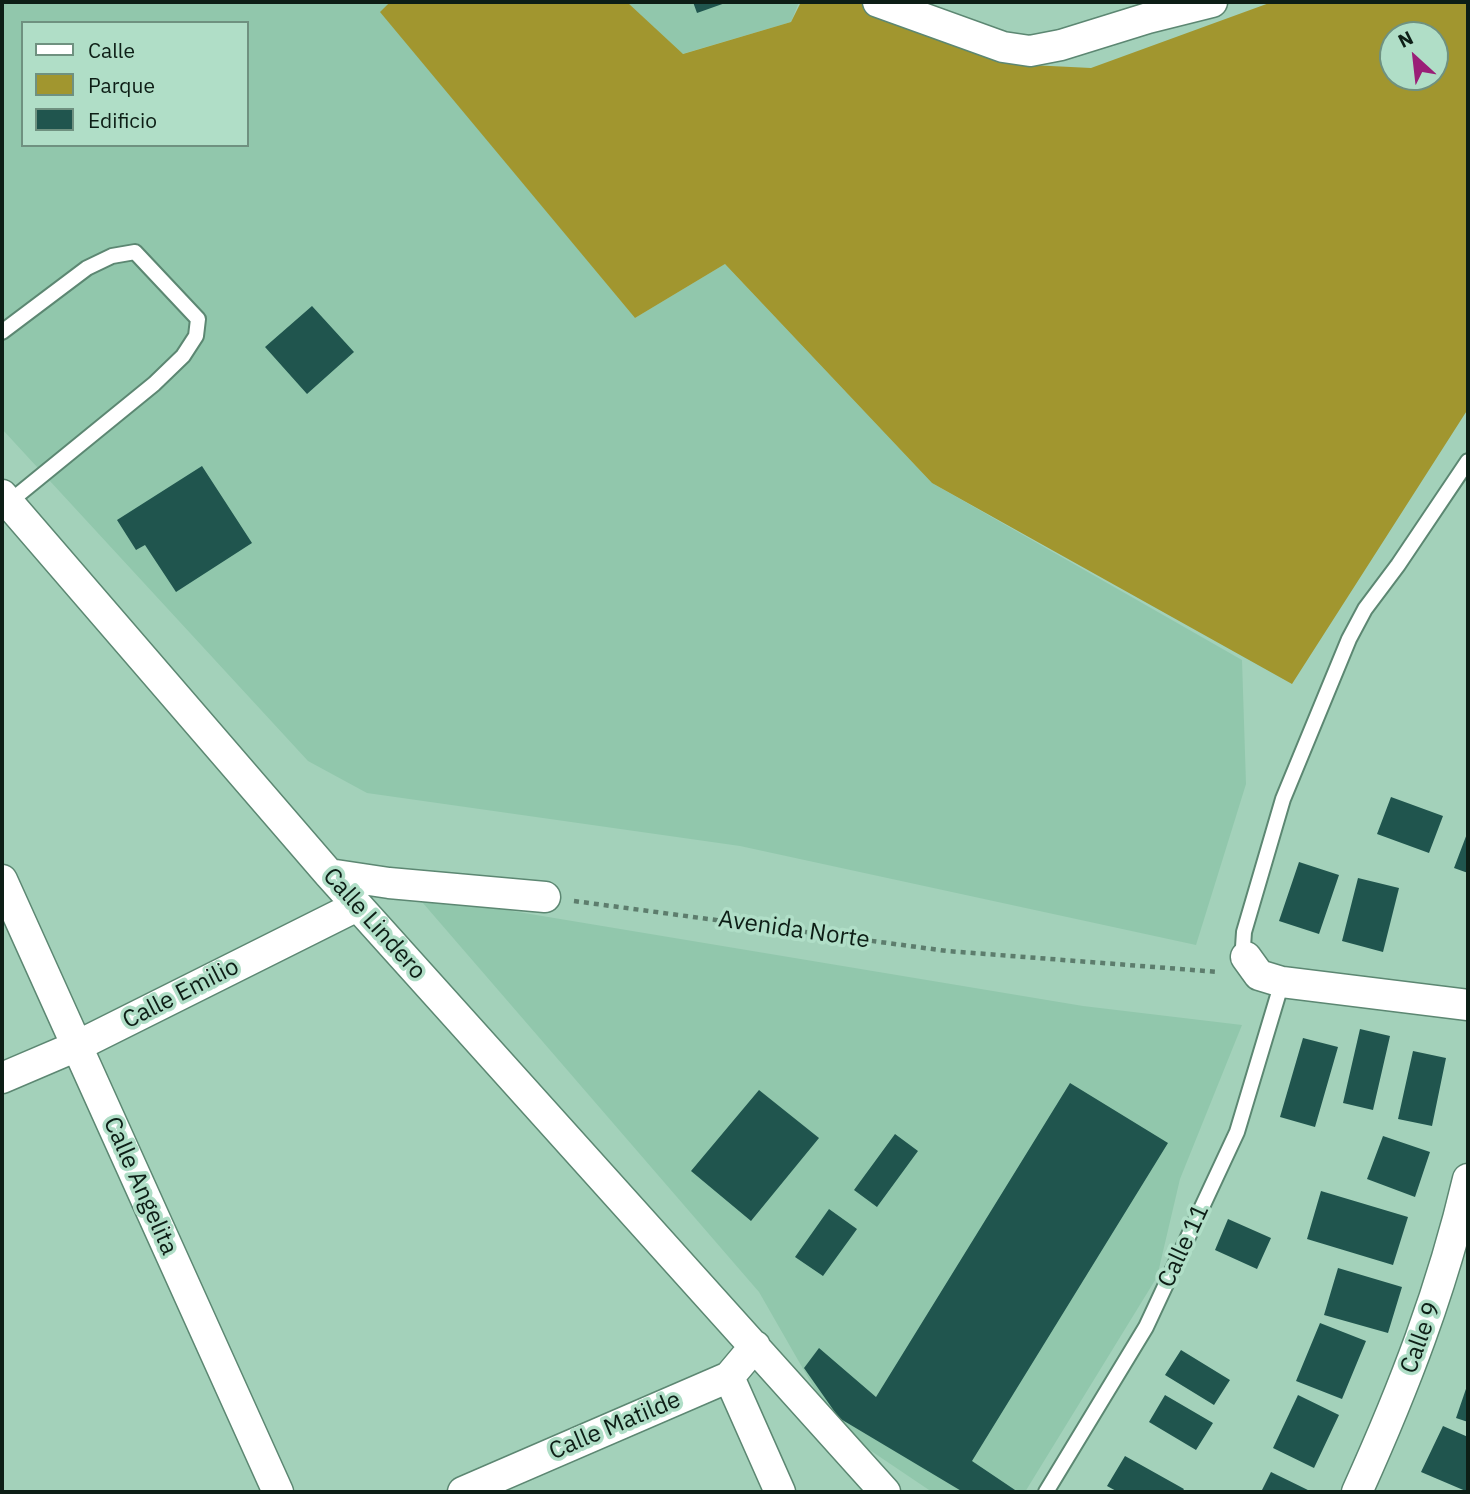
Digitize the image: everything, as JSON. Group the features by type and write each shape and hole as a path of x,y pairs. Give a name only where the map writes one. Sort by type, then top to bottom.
{"street":[{"path":"877,2 1003,47 1030,51 1061,46 1148,18 1212,2"},
{"name":"Calle Lindero","path":"5,499 329,874 885,1492"},
{"path":"329,874 378,882 545,897"},
{"name":"Calle Angelita","path":"2,880 278,1492"},
{"name":"Calle Emilio","path":"2,1078 77,1046 357,905"},
{"path":"1262,971 1468,1005"},
{"name":"Calle 9","path":"1357,1492 1395,1408 1429,1318 1454,1237 1468,1179"},
{"name":"Calle Matilde","path":"463,1492 729,1377 755,1346"},
{"path":"729,1377 780,1492"}],"lane":[{"path":"2,332 87,268 112,256 135,253 198,319 196,337 183,356 154,384 5,499"},
{"name":"Calle 11","path":"1046,1492 1146,1327 1237,1132 1262,971 1243,947 1244,932 1283,799 1349,639 1365,609 1468,461"}],"path":[{"name":"Avenida Norte","path":"545,897 947,951 1262,971"}],"shaded area":[{"path":"2,2 390,2 381,12 635,318 725,264 932,483 1242,660 1246,784 1196,945 740,846 367,793 308,761 2,429"},
{"path":"627,2 799,2 791,22 682,54"},
{"path":"416,895 1083,1006 1242,1025 1180,1179 1157,1277 1025,1492 932,1492 837,1428 759,1292"}],"green space":[{"path":"390,2 627,2 683,54 791,22 801,2 864,2 1010,64 1091,68 1272,2 1468,2 1468,409 1292,684 932,483 725,264 635,318 380,12"}],"building":[{"path":"693,2 728,2 697,13"},
{"path":"312,306 354,352 307,394 265,347"},
{"path":"202,466 252,543 176,592 145,545 136,550 117,520"},
{"path":"1391,797 1443,816 1429,853 1377,834"},
{"path":"1468,831 1468,873 1454,868"},
{"path":"1299,862 1339,875 1319,934 1279,921"},
{"path":"1358,878 1399,888 1383,952 1342,941"},
{"path":"1360,1029 1390,1036 1373,1110 1343,1103"},
{"path":"1303,1038 1338,1047 1315,1127 1280,1117"},
{"path":"1413,1051 1446,1058 1432,1126 1398,1119"},
{"path":"1070,1083 1168,1143 972,1461 1018,1492 963,1492 839,1418 804,1368 819,1348 876,1397"},
{"path":"759,1090 819,1138 751,1221 691,1171"},
{"path":"895,1134 918,1151 877,1207 854,1190"},
{"path":"1383,1136 1430,1152 1415,1197 1367,1179"},
{"path":"1321,1191 1408,1217 1393,1265 1307,1239"},
{"path":"829,1209 857,1229 823,1276 795,1257"},
{"path":"1228,1219 1271,1238 1257,1269 1215,1250"},
{"path":"1338,1268 1402,1287 1388,1333 1324,1315"},
{"path":"1320,1323 1366,1341 1342,1399 1296,1381"},
{"path":"1181,1350 1230,1380 1214,1405 1165,1375"},
{"path":"1468,1383 1468,1422 1456,1418"},
{"path":"1165,1395 1213,1423 1196,1450 1149,1422"},
{"path":"1298,1395 1339,1415 1314,1468 1273,1448"},
{"path":"1443,1426 1468,1437 1468,1492 1421,1472"},
{"path":"1125,1456 1184,1489 1182,1492 1118,1492 1107,1486"},
{"path":"1271,1472 1312,1492 1261,1492"}]}
